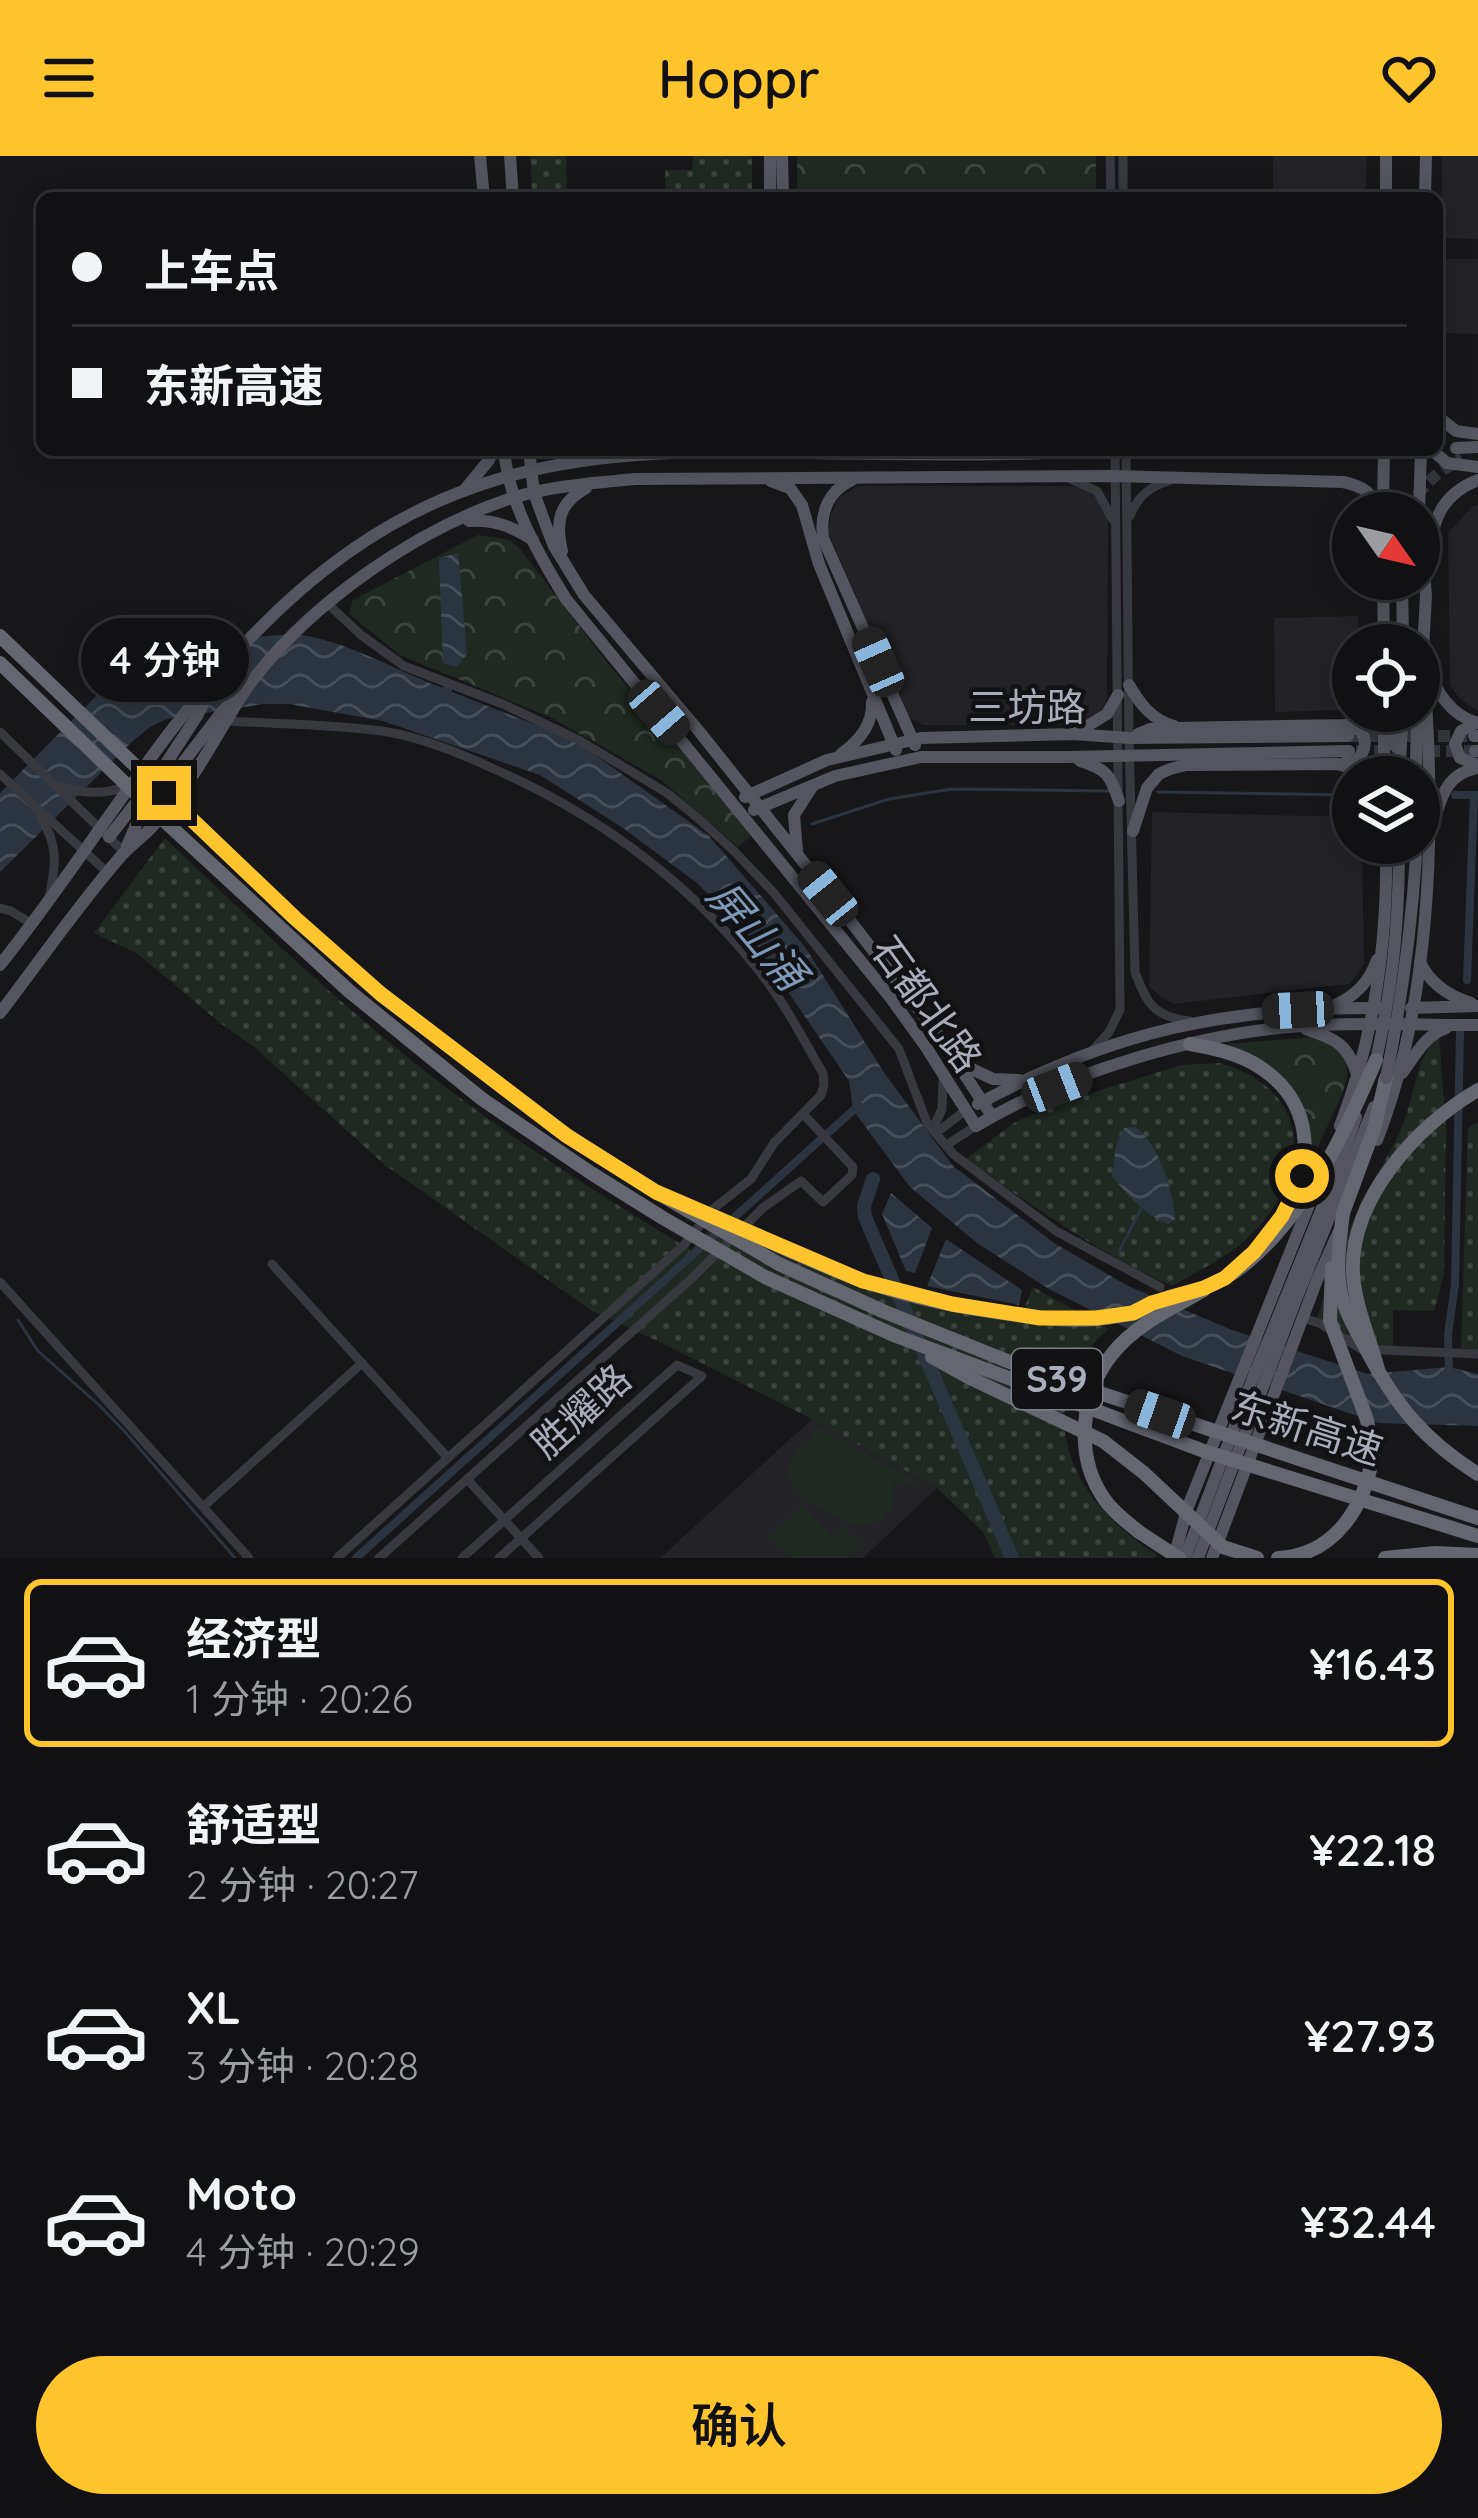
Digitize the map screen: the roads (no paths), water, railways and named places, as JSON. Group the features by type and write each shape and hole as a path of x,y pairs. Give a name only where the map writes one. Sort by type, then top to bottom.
{"highway":[{"name":"东新高速","path":"0,636 381,994 567,1136 656,1192 779,1264 1009,1362 1478,1518"},
{"name":"东新高速","path":"0,663 349,991 482,1099 609,1185 765,1277 896,1336 1204,1451 1478,1536"},
{"path":"656,1192 863,1281 915,1296 1055,1319 1133,1313 1225,1278 1254,1252 1289,1206 1302,1176 1305,1140 1293,1100 1269,1074 1238,1056 1190,1044"},
{"path":"1179,1558 1138,1532 1103,1499 1086,1455 1084,1426 1096,1377 1114,1351 1152,1320 1255,1256 1310,1190 1346,1130 1376,1060"},
{"path":"1278,1558 1304,1554 1336,1535 1359,1506 1371,1471 1367,1420 1330,1321 1331,1271 1343,1213 1392,1078"},
{"path":"1379,1373 1353,1277 1360,1225 1386,1175 1408,1147 1438,1117 1478,1090"},
{"path":"1343,1213 1338,1249 1341,1293 1350,1318 1408,1417 1478,1474"},
{"path":"896,1336 968,1377 1103,1441 1222,1547 1257,1558"},
{"path":"1385,1558 1435,1552 1478,1556"}],"main road":[{"path":"480,156 483,192"},
{"path":"510,156 513,192"},
{"path":"770,156 770,192"},
{"path":"782,156 783,192"},
{"path":"1386,156 1386,192"},
{"path":"1425,192 1426,156"},
{"path":"1443,421 1456,431 1478,434"},
{"path":"1440,511 1453,493 1478,480 1468,472 1466,460 1478,449"},
{"path":"462,491 489,456"},
{"name":"石都北路","path":"505,456 514,498 551,575 610,655 890,997 976,1126"},
{"name":"石都北路","path":"530,456 534,493 554,546 584,595 698,730 939,1036 992,1116"},
{"path":"574,456 600,458"},
{"path":"105,833 132,784 180,719 260,628 348,552 462,491 531,471 620,456"},
{"path":"620,456 612,471 622,480"},
{"path":"980,477 1049,467 1055,456"},
{"path":"1381,492 1384,456"},
{"path":"1420,492 1421,456"},
{"path":"0,1013 124,852 137,824 252,681 299,631 391,558 514,498 622,480 758,478 1343,482 1368,492"},
{"path":"758,478 782,483 802,505 819,564 901,761"},
{"path":"857,478 838,488 827,504 821,524 823,538 921,757"},
{"path":"570,574 557,531 559,516 579,492 599,482"},
{"path":"457,522 500,522 534,541"},
{"path":"551,575 556,563 570,574"},
{"path":"0,965 85,851 163,768 216,678"},
{"path":"835,776 821,770 864,732 872,712 871,689"},
{"path":"1072,734 1107,714 1124,690 1153,716 1180,727"},
{"path":"1440,693 1477,744 1450,781 1440,807"},
{"path":"1347,738 1353,726 1361,731 1365,744 1359,756"},
{"path":"1124,738 1150,729 1180,727 1347,738"},
{"path":"684,741 694,744 699,740 698,730"},
{"path":"1347,738 1351,732"},
{"name":"三坊路","path":"734,803 831,759 912,740 1072,734 1347,738"},
{"name":"三坊路","path":"743,816 835,776 921,757 1124,756 1347,738"},
{"path":"1067,758 1106,772 1119,801"},
{"path":"1128,828 1147,788 1170,769 1332,764"},
{"path":"798,858 794,814 814,784"},
{"path":"1212,1558 1254,1391 1258,1328 1358,1078 1381,966 1386,864"},
{"path":"1198,1558 1376,1060 1398,928 1399,864"},
{"path":"1179,1558 1392,1078 1415,864"},
{"path":"1179,1558 1187,1509 1254,1391 1295,1338 1352,1203 1411,1025 1428,864"},
{"path":"796,883 795,871 809,870"},
{"path":"30,927 44,927 52,936 51,946"},
{"path":"1330,1007 1350,998 1365,983 1384,942"},
{"path":"1381,966 1387,980 1402,984 1412,980 1420,966"},
{"path":"1420,966 1436,985 1478,1005"},
{"path":"967,1110 1093,1050 1196,1022 1330,1007 1478,1005"},
{"path":"1298,1010 1304,1015 1298,1026"},
{"path":"1392,1078 1434,1032 1454,1025"},
{"path":"976,1126 1057,1087 1190,1044 1298,1026 1478,1025"},
{"path":"1298,1026 1339,1043 1352,1058 1358,1078"},
{"path":"926,1047 935,1050 940,1046 939,1036"},
{"path":"958,1063 993,1079 1025,1080"},
{"path":"1051,1069 1042,1079 1057,1087"}],"street":[{"path":"1110,156 1111,192"},
{"path":"1123,156 1123,192"},
{"path":"1116,456 1124,756 1136,972 1155,1011 1196,1022"},
{"path":"1120,477 1125,456"},
{"path":"1060,477 1097,491 1121,527"},
{"path":"1121,527 1142,495 1158,484 1180,479"},
{"path":"328,604 404,666 561,731 667,793 774,893 899,1049 927,1123 953,1154 1056,1231 1160,1287"},
{"path":"226,715 380,731 422,740 537,788 590,818 691,897 726,933 772,988 823,1073 821,1095 774,1143 751,1179 337,1558"},
{"path":"0,732 124,852"},
{"path":"1093,1050 1120,1010 1128,828 1119,801 1124,756"},
{"path":"0,774 51,826 108,873"},
{"path":"51,780 85,793 115,791 132,784"},
{"path":"48,903 55,851 51,826"},
{"path":"0,908 11,910 30,927"},
{"path":"1120,976 1130,979 1136,972"},
{"path":"943,1073 945,1095 937,1126 967,1110"},
{"path":"379,1558 764,1208 801,1181 824,1202 852,1175 853,1167 804,1114"},
{"path":"951,1142 976,1126"},
{"path":"272,1264 448,1458"},
{"path":"0,1282 249,1558"},
{"path":"1303,1318 1361,1349 1473,1354"},
{"path":"202,1507 362,1363"},
{"name":"胜耀路","path":"463,1558 677,1365 701,1376 499,1558"},
{"path":"467,1479 539,1558"},
{"path":"404,1498 423,1519"}],"water":[{"path":"458,553 467,654 457,667 443,663 439,558"},
{"name":"屏山涌","path":"294,634 351,649 443,688 445,683 452,686 452,692 574,740 709,836 805,947 885,1074 953,1166 1054,1243 1128,1286 1232,1330 1368,1374 1449,1367 1478,1374 1478,1426 1378,1423 1182,1356 1049,1289 977,1243 910,1187 853,1110 849,1081 752,939 697,883 540,775 383,721 289,704 167,719 133,741 0,872 0,793 122,670 153,654 211,640"},
{"path":"1135,1127 1151,1144 1168,1182 1175,1219 1168,1224 1144,1210 1112,1176 1116,1145 1124,1128"},
{"path":"891,1193 932,1228 915,1273 906,1271 882,1214"},
{"path":"946,1239 1022,1290 1019,1305 927,1286"}],"waterway":[{"path":"812,824 889,799 952,789 1108,791"},
{"path":"1158,792 1332,795"},
{"path":"1455,795 1477,795"},
{"path":"1467,980 1474,795"},
{"path":"1449,1376 1460,1032"},
{"path":"356,1558 859,1105"},
{"path":"873,1179 865,1217 1012,1558"},
{"path":"1119,1251 1142,1207"},
{"path":"18,1320 38,1351 126,1433 235,1558"}],"tunnel":[{"path":"1420,492 1462,458"},
{"path":"1348,736 1467,736"},
{"path":"1356,751 1475,751"}]}
